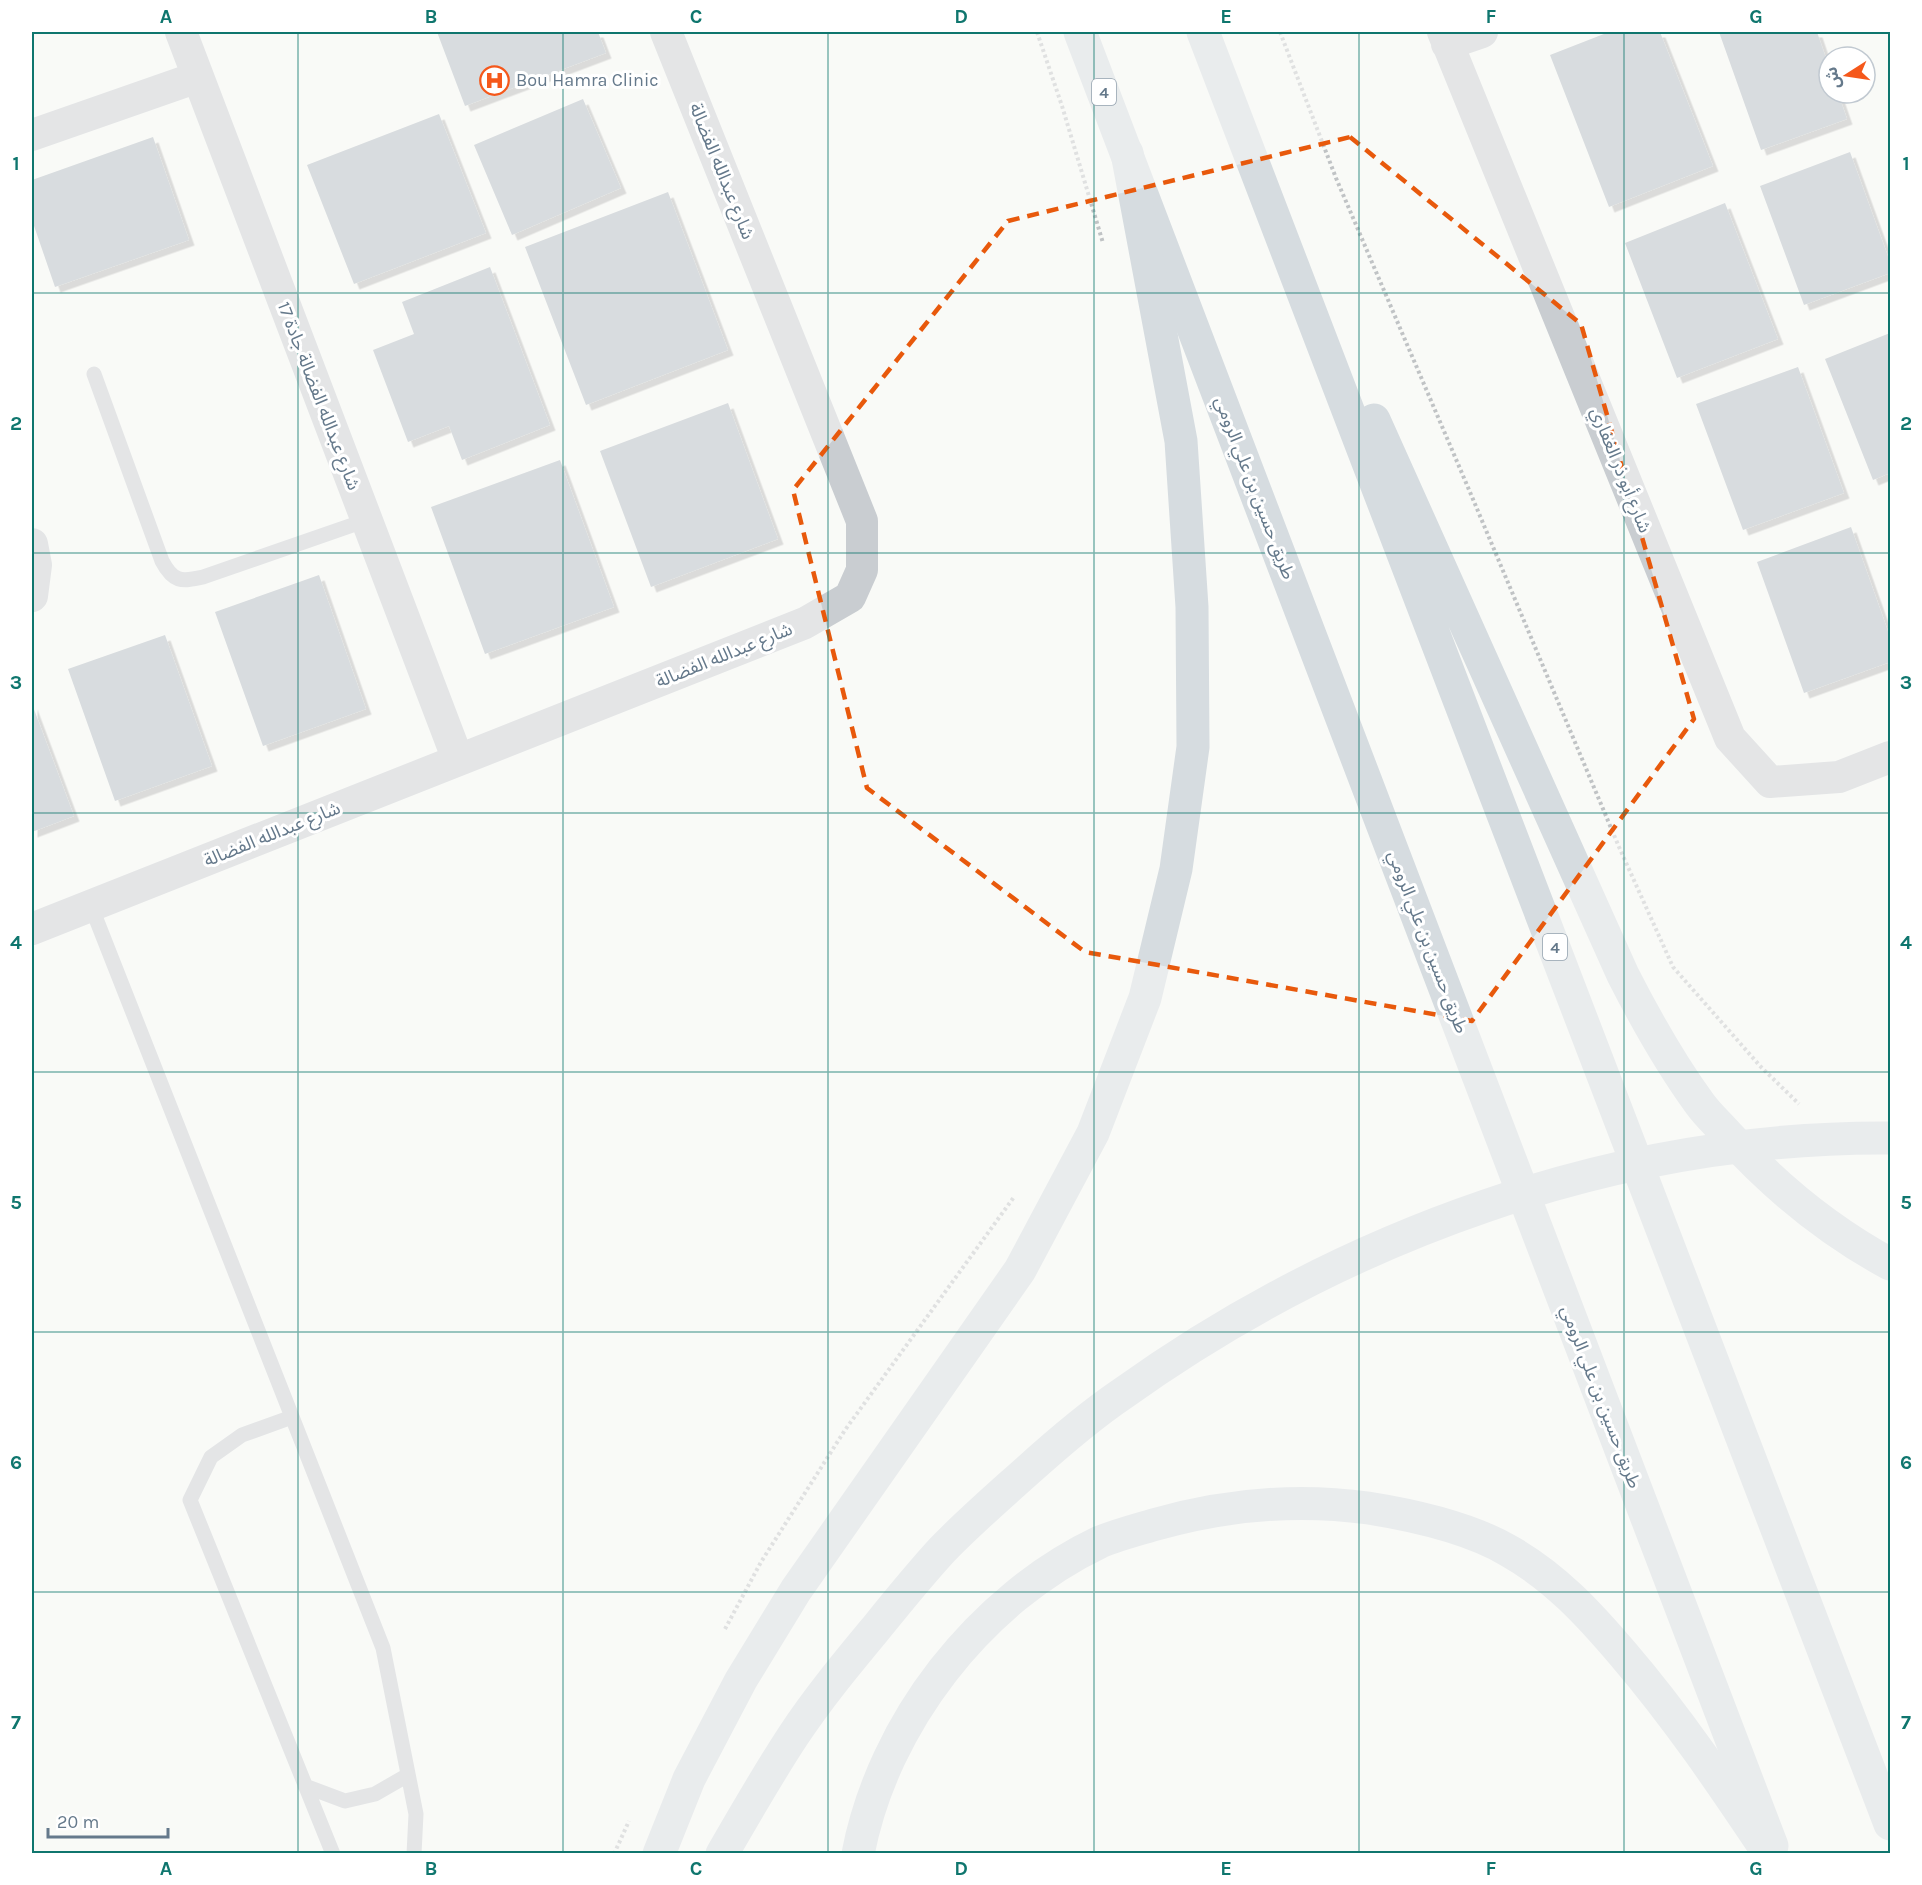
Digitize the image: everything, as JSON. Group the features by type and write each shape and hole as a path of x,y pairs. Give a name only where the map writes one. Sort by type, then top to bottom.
{"highway":[{"name":"طريق حسين بن علي الرومي","path":"1080,32 1775,1854"},
{"name":"4","path":"1203,32 1890,1824"},
{"path":"1219,71 1618,964 1647,1023 1701,1106 1779,1187 1820,1220 1890,1264"},
{"path":"659,1854 688,1779 741,1680 796,1590 1020,1270 1093,1133 1145,998 1176,869 1192,747 1192,607 1181,441 1127,153"},
{"path":"722,1854 794,1734 844,1667 942,1551 988,1505 1059,1443 1119,1395 1184,1351 1242,1316 1313,1279 1409,1235 1534,1190 1624,1167 1701,1151 1806,1141 1890,1138"},
{"path":"858,1854 861,1836 876,1791 897,1743 920,1701 981,1626 1017,1595 1056,1567 1101,1542 1140,1528 1182,1516 1239,1507 1299,1503 1353,1506 1438,1523 1507,1549 1547,1576 1581,1605 1655,1691 1769,1854"}],"street":[{"name":"شارع عبدالله الفضالة جادة 17","path":"181,32 458,760"},
{"name":"شارع عبدالله الفضالة","path":"32,929 805,623 849,597 862,570 862,521 666,32"},
{"path":"1445,38 1482,32"},
{"name":"شارع أبو ذر الغفاري","path":"1445,38 1730,738 1770,782 1839,777 1890,758"},
{"path":"32,135 198,77"},
{"path":"32,544 36,565 32,597"}],"lane":[{"path":"94,374 162,561 168,573 177,579 189,580 203,577 367,520"},
{"path":"91,906 383,1648 416,1814 414,1854"},
{"path":"292,1417 242,1435 211,1457 190,1500 333,1854"},
{"path":"305,1786 345,1801 375,1794 408,1775"}],"path":[{"path":"1037,32 1062,106 1106,253"},
{"path":"1280,32 1336,177 1619,847 1673,967 1761,1067 1807,1111"},
{"path":"723,1632 761,1562 844,1430 1014,1197"},
{"path":"614,1854 629,1821"}],"highlighted area":[{"path":"1350,137 1581,324 1694,719 1472,1021 1085,952 867,788 793,490 1008,221"}],"building":[{"name":"Bou Hamra Clinic","path":"437,32 598,32 606,53 465,106"},
{"path":"1609,32 1660,32 1713,166 1609,207 1550,55"},
{"path":"1719,32 1817,32 1821,45 1817,45 1817,105 1842,105 1847,119 1761,150"},
{"path":"583,99 621,188 512,235 474,145"},
{"path":"439,114 486,233 354,284 307,165"},
{"path":"153,137 189,240 55,287 32,220 32,180"},
{"path":"1850,152 1890,262 1890,273 1804,305 1760,186"},
{"path":"668,192 728,350 586,405 525,247"},
{"path":"1725,203 1778,339 1677,378 1625,243"},
{"path":"490,267 550,425 462,460 449,426 408,442 373,350 414,334 402,302"},
{"path":"1890,333 1890,473 1873,480 1825,359"},
{"path":"1798,367 1844,493 1743,530 1696,404"},
{"path":"728,403 778,539 651,587 600,451"},
{"path":"560,460 614,607 485,654 431,507"},
{"path":"1851,527 1890,637 1890,662 1804,693 1757,562"},
{"path":"319,575 366,709 263,746 215,612"},
{"path":"165,635 212,766 115,801 68,669"},
{"path":"32,704 74,816 32,832"}],"place":[{"name":"Bou Hamra Clinic","path":"495,80"}]}
